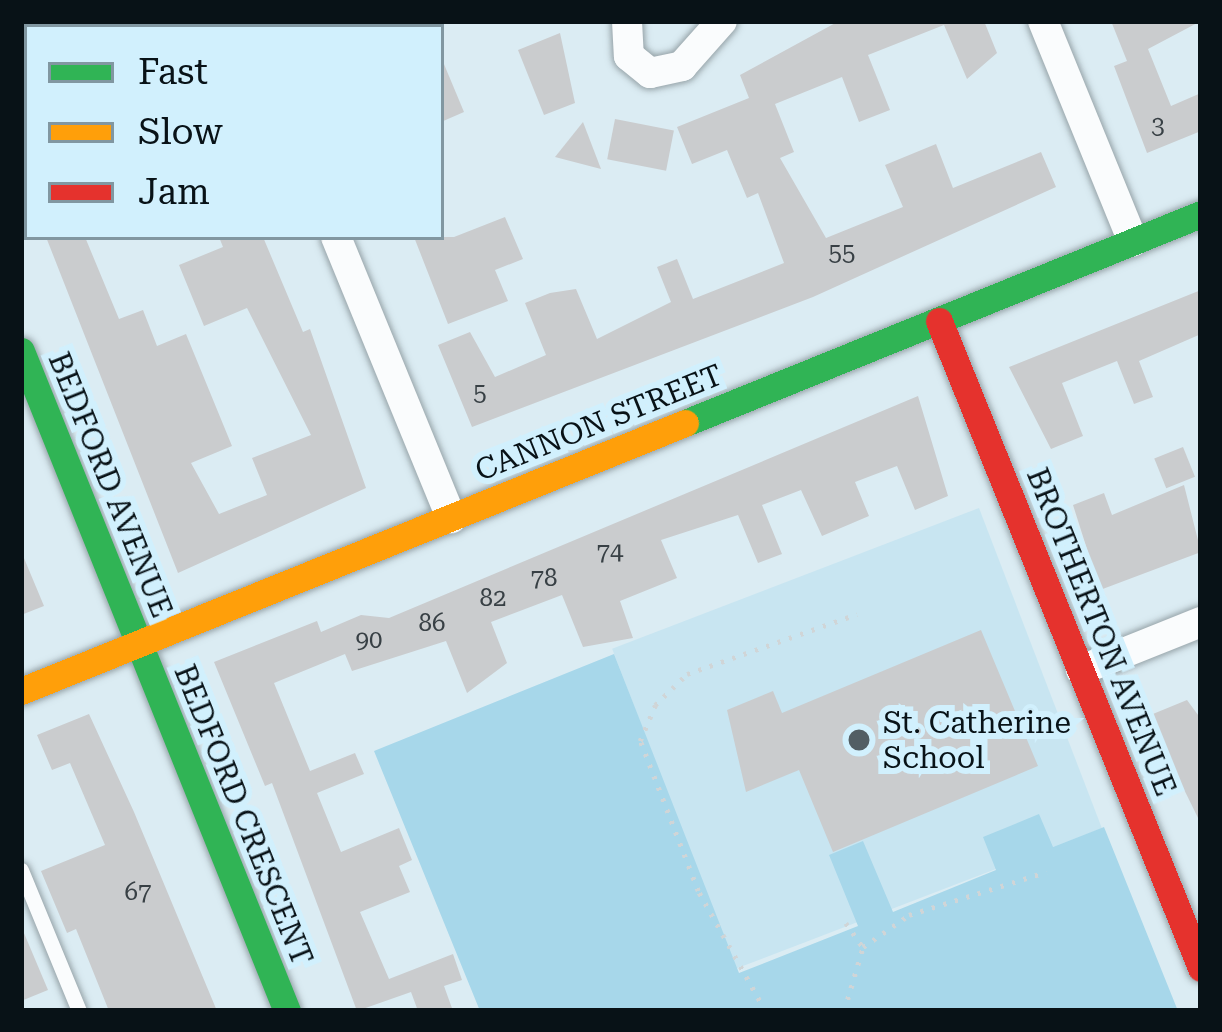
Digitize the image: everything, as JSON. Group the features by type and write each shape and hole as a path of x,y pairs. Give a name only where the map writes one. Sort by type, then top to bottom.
{"street":[{"path":"627,21 629,56 650,73 682,65 722,21"},
{"path":"1043,21 1133,241"},
{"name":"CANNON STREET","path":"21,691 1201,214"},
{"path":"337,240 451,518"},
{"name":"BROTHERTON AVENUE","path":"939,321 1201,968"},
{"name":"BEDFORD AVENUE","path":"21,351 139,644"},
{"path":"1081,670 1201,622"},
{"name":"BEDFORD CRESCENT","path":"139,644 287,1011"}],"lane":[{"path":"21,870 79,1011"}],"path":[{"path":"764,1011 742,984 654,792 640,741 655,705 687,674 856,614"},
{"path":"844,1011 863,946 949,898 1046,872"},
{"path":"846,923 863,946"}],"shaded area":[{"name":"St. Catherine School","path":"979,508 1102,828 735,969 612,649"},
{"path":"614,654 739,973 858,926 829,855 863,841 893,912 996,870 983,837 1039,814 1053,847 1104,827 1178,1011 480,1011 374,751"}],"building":[{"path":"839,21 984,21 997,53 967,79 944,25 868,55 890,110 859,122 842,77 775,104 794,152 780,158 826,238 903,207 885,165 936,144 953,188 1041,152 1056,187 813,297 472,427 438,345 470,332 495,377 546,355 525,303 550,293 576,289 597,339 671,302 657,267 677,259 693,299 784,263 758,193 747,198 727,150 692,164 677,127 749,98 740,75"},
{"path":"1111,21 1201,21 1148,49 1171,106 1201,93 1201,131 1147,153 1114,66 1127,61"},
{"path":"560,33 575,103 544,115 518,50"},
{"path":"444,64 464,112 444,121"},
{"path":"615,119 674,130 666,171 607,159"},
{"path":"583,122 601,169 555,157"},
{"path":"505,217 523,259 495,270 508,301 448,324 415,240 454,237"},
{"path":"47,240 86,240 119,319 143,310 157,346 186,334 232,446 191,463 219,514 267,495 252,458 311,435 247,308 204,326 179,265 223,247 220,240 264,240 303,332 310,329 366,488 178,573"},
{"path":"1201,290 1201,334 1139,361 1153,397 1134,404 1117,361 1062,383 1083,436 1051,449 1009,367"},
{"path":"918,396 948,496 915,510 897,466 855,482 869,516 822,536 801,490 762,505 782,554 758,563 738,515 661,540 677,578 620,601 633,638 583,647 562,595 491,622 507,663 467,693 446,641 352,671 345,654 274,683 310,771 355,753 364,774 317,793 341,852 399,828 412,860 399,866 410,892 360,912 389,979 453,954 462,980 444,986 453,1011 418,1011 411,992 357,1011 272,783 265,786 214,662 317,621 321,632 361,615 389,618"},
{"path":"1183,447 1195,477 1166,488 1154,459"},
{"path":"1184,485 1201,552 1100,590 1073,505 1104,493 1112,515"},
{"path":"21,551 44,606 21,615"},
{"name":"St. Catherine School","path":"981,630 1038,766 833,852 799,770 746,792 727,710 773,691 782,713"},
{"path":"1187,700 1201,719 1200,822 1148,716"},
{"path":"89,714 217,1011 109,1011 76,929 67,933 41,871 105,845 70,763 52,770 37,735"},
{"path":"21,926 48,990 21,1001"}],"traffic: fast":[{"path":"685,423 1201,214"},
{"path":"21,351 287,1011"}],"traffic: slow":[{"path":"21,691 685,423"}],"traffic: jam":[{"path":"939,321 1201,968"}],"place":[{"name":"St. Catherine School","path":"859,740"}]}
